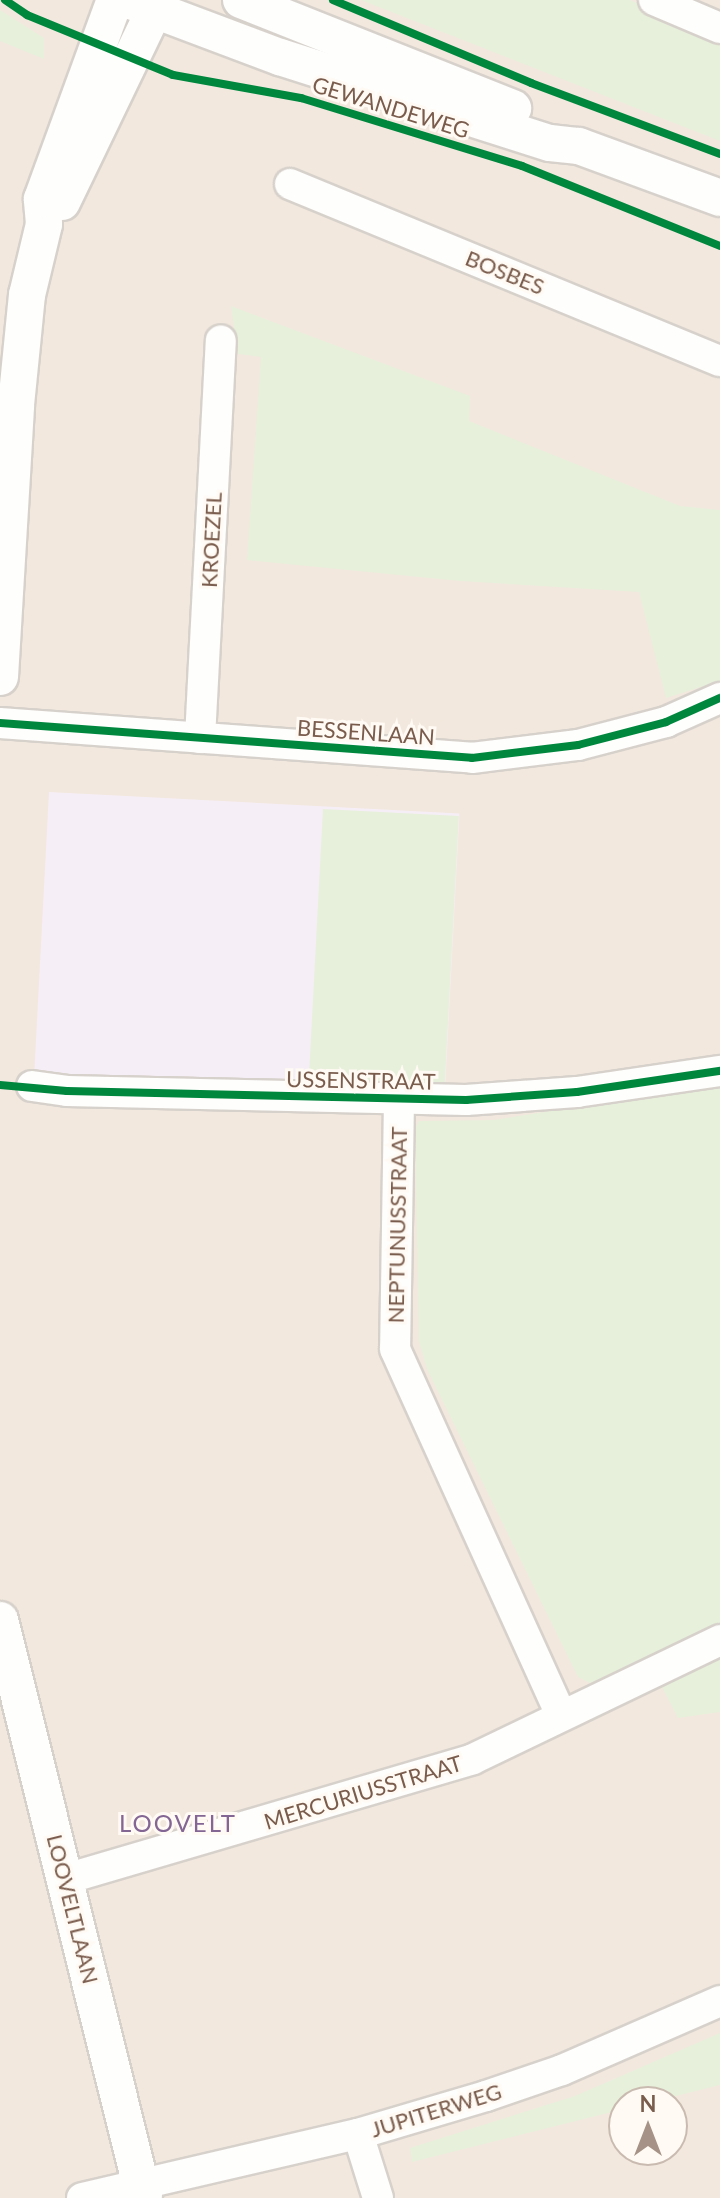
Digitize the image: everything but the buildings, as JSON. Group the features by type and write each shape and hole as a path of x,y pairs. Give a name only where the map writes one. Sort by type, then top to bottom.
{"street":[{"path":"0,677 8,404 27,295 44,224 42,199 115,0"},
{"name":"GEWANDEWEG","path":"241,0 553,124 579,146"},
{"path":"654,0 720,28"},
{"path":"44,224 61,204 145,4"},
{"name":"GEWANDEWEG","path":"145,4 310,67 550,143 579,146 720,198"},
{"name":"BOSBES","path":"290,184 720,361"},
{"name":"KROEZEL","path":"200,738 221,341"},
{"name":"BESSENLAAN","path":"0,723 472,758 578,745 666,722 720,698"},
{"name":"USSENSTRAAT","path":"32,1086 67,1091 399,1100 577,1092 720,1071"},
{"name":"NEPTUNUSSTRAAT","path":"399,1100 395,1349 561,1715"},
{"name":"LOOVELTLAAN","path":"0,1620 142,2191"},
{"name":"MERCURIUSSTRAAT","path":"66,1879 473,1759 720,1640"},
{"name":"JUPITERWEG","path":"82,2198 142,2191 358,2134 562,2070 720,2001"},
{"path":"358,2134 378,2198"}],"shaded area":[{"path":"0,0 720,0 720,2198 0,2198"},
{"path":"49,792 459,814 445,1096 34,1075"}],"green space":[{"path":"361,0 630,0 720,40 720,141"},
{"path":"0,10 44,38 44,59 0,41"},
{"path":"231,306 470,396 469,421 680,506 720,510 720,681 666,698 639,592 460,581 247,560 261,357 238,354"},
{"path":"323,809 459,816 444,1095 308,1088"},
{"path":"720,1084 720,1626 590,1683 578,1677 427,1369 419,1341 415,1129 419,1121 494,1120"},
{"path":"720,1652 720,1712 678,1718 661,1685"},
{"path":"720,2033 720,2085 688,2093 688,2086 608,2086 608,2113 412,2162 410,2148 575,2096"}],"cycle path":[{"path":"5,0 27,15 173,75 301,98 522,166 720,246"},
{"path":"333,0 531,83 720,154"},
{"path":"0,723 472,758 578,745 666,722 720,698"},
{"path":"0,1085 67,1091 466,1100 577,1092 720,1071"}],"district":[{"name":"LOOVELT","path":"178,1823"}]}
